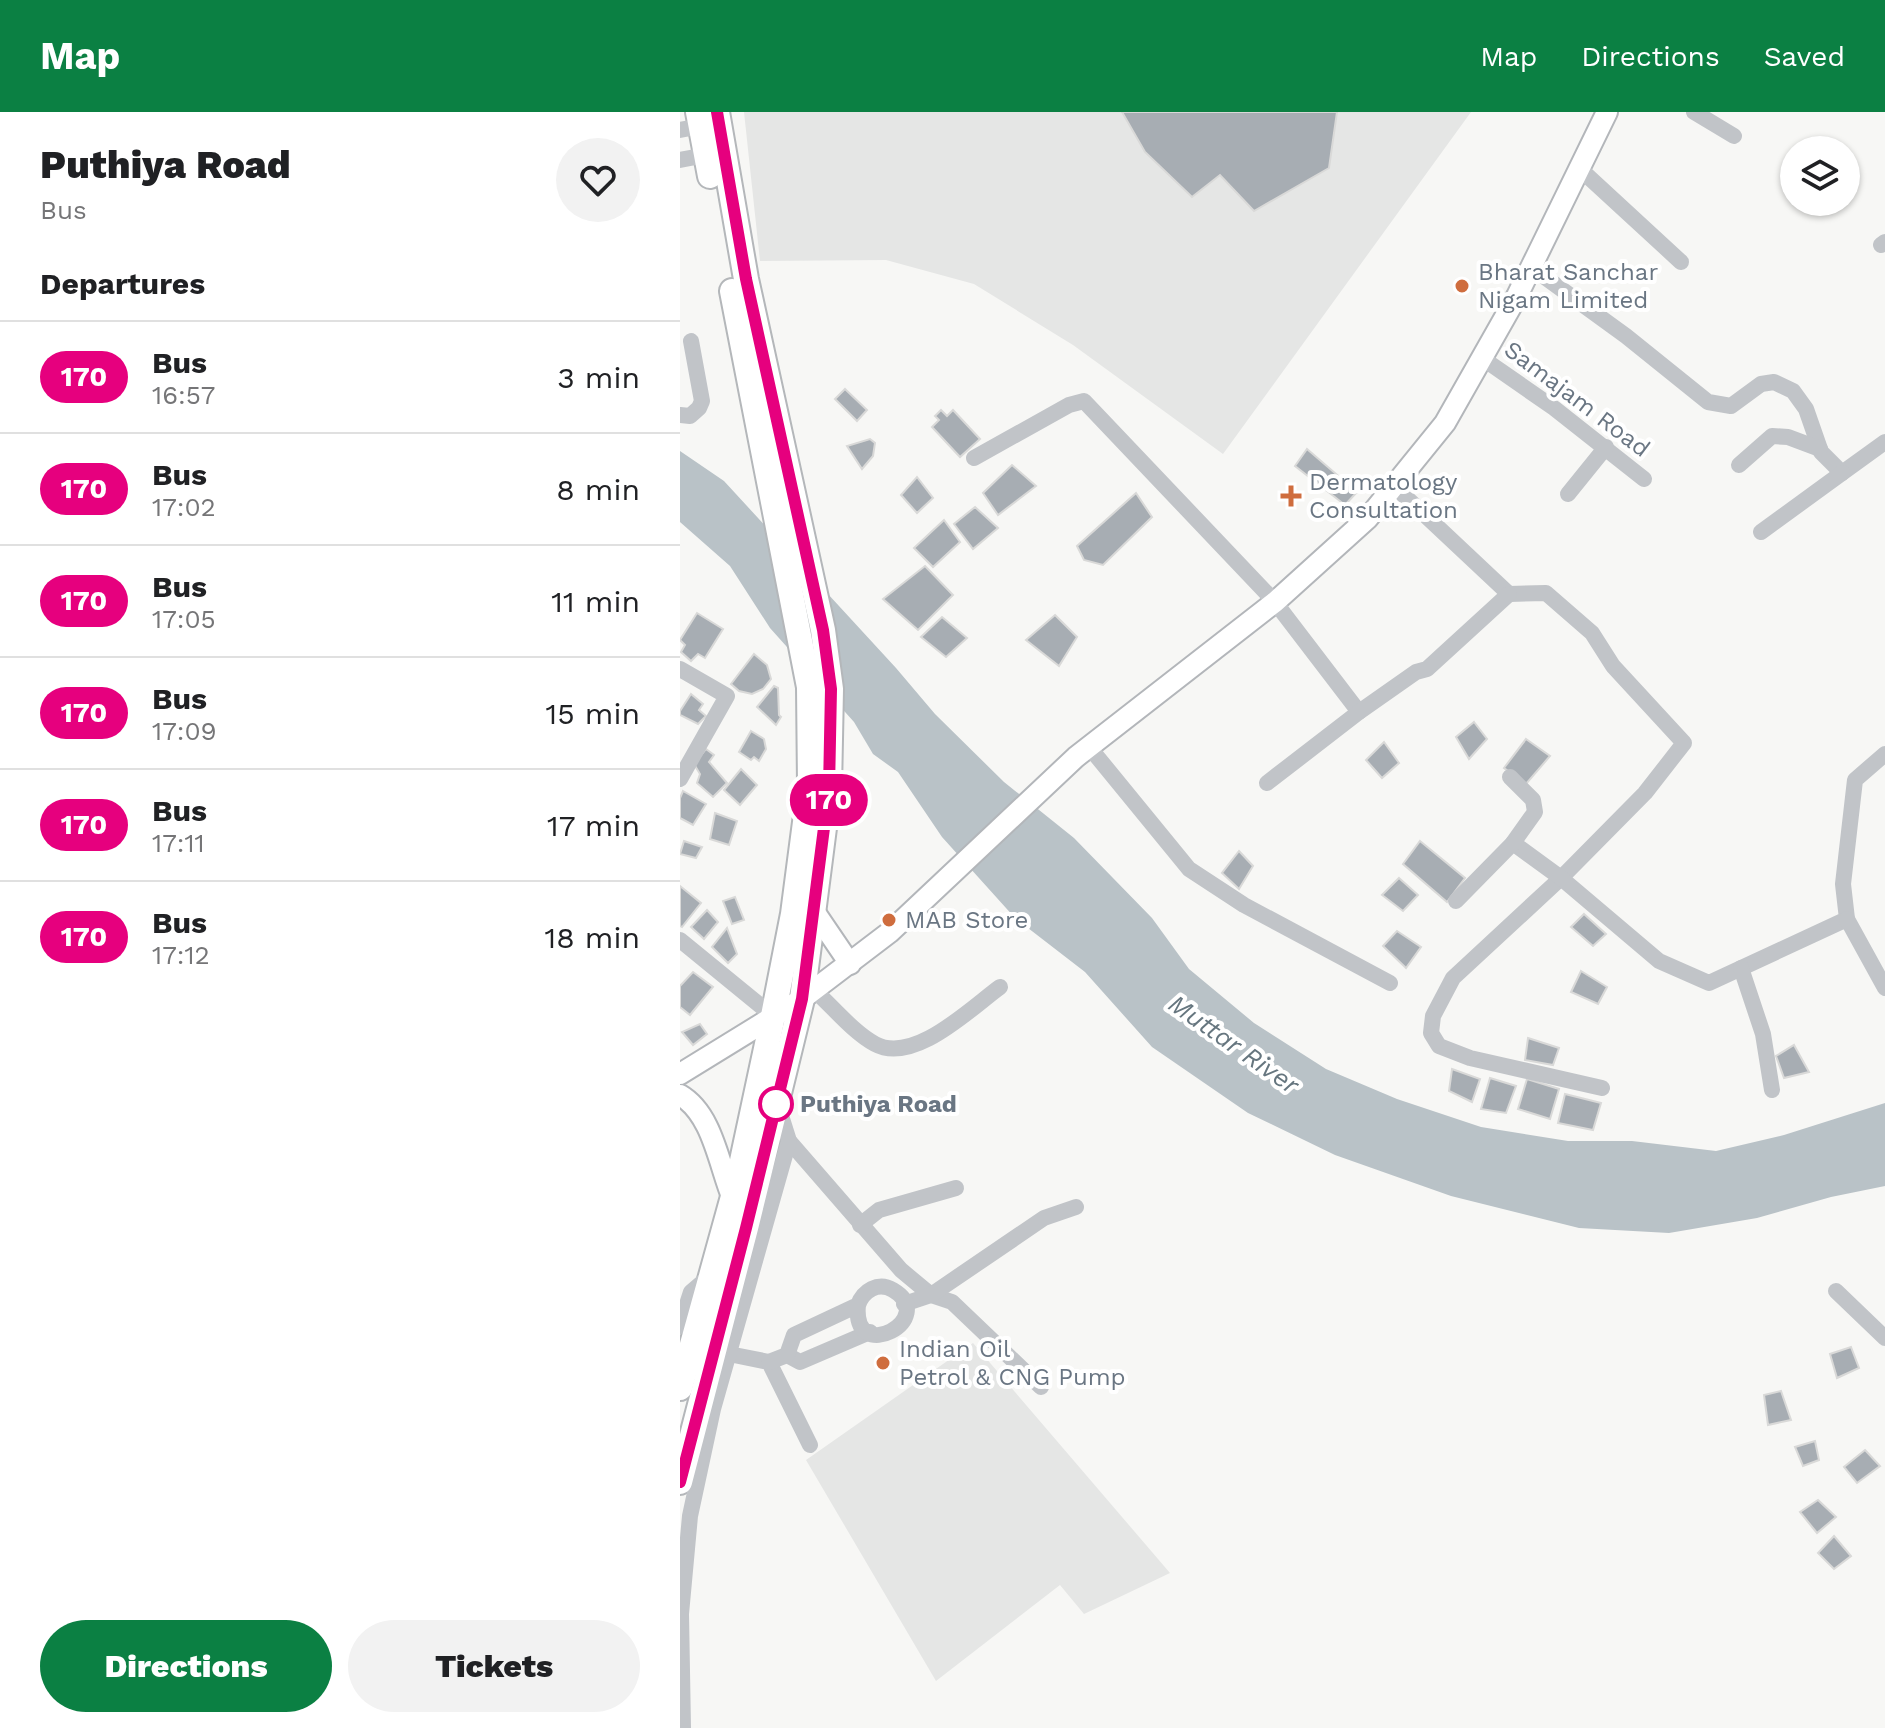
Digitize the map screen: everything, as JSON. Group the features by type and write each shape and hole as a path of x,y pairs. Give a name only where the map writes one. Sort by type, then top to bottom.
{"highway":[{"path":"680,1482 777,1101 808,994 820,786 831,689 823,630 765,417 699,120"},
{"path":"699,120 746,279 765,417"},
{"path":"680,1388 733,1199 820,786"}],"main road":[{"path":"680,1074 808,994 890,932 1083,752 1275,602 1368,518 1445,423 1531,267 1607,112"},
{"path":"814,911 850,964"},
{"path":"680,1095 688,1100 708,1127 733,1199"}],"street":[{"path":"1694,112 1734,136"},
{"path":"680,160 706,155"},
{"path":"1580,169 1681,262"},
{"path":"1531,267 1626,336 1708,402 1731,406 1761,384 1774,382 1793,391 1806,409 1820,449 1842,473"},
{"path":"680,415 690,416 702,401 691,341"},
{"name":"Samajam Road","path":"1482,358 1606,447 1644,479"},
{"path":"974,458 1069,405 1084,401 1275,602 1359,712"},
{"path":"1739,465 1772,436 1788,437 1820,449"},
{"path":"1761,532 1885,442"},
{"path":"1568,494 1606,447"},
{"path":"1394,486 1509,594"},
{"path":"1267,783 1359,712 1416,672 1427,669 1509,594 1546,593 1592,633 1613,666 1684,743 1645,793 1561,878 1453,978 1433,1016 1431,1033 1439,1046 1470,1058 1602,1088"},
{"path":"680,669 727,696 680,778"},
{"path":"1083,752 1189,869 1244,905 1390,983"},
{"path":"1885,754 1855,780 1843,884 1847,919 1885,988"},
{"path":"1456,901 1532,819 1536,807 1533,800 1510,777"},
{"path":"1513,843 1561,878 1659,961 1709,983 1847,919"},
{"path":"680,940 773,1016"},
{"path":"1741,968 1763,1034 1772,1090"},
{"path":"808,994 885,1049 924,1042 1000,987"},
{"path":"777,1101 789,1141 901,1270 931,1295 952,1302 1041,1387"},
{"path":"683,1728 681,1614 690,1516 713,1409 789,1141"},
{"path":"860,1225 879,1210 956,1188"},
{"path":"904,1304 931,1295 1044,1218 1076,1207"},
{"path":"680,1326 691,1292 712,1274"},
{"path":"729,1354 769,1362 787,1355 794,1335 858,1305 866,1292 880,1287 895,1291 904,1304 904,1320 893,1332 877,1335 859,1320 858,1305"},
{"path":"1836,1291 1885,1338"},
{"path":"787,1355 800,1362 870,1332"},
{"path":"769,1362 810,1445"}],"shaded area":[{"path":"744,112 1471,112 1223,454 1073,345 974,284 886,260 760,261"},
{"path":"973,1343 1170,1573 1084,1614 1060,1585 936,1681 806,1460"}],"water":[{"name":"Muttar River","path":"680,451 724,481 935,714 1004,782 1074,838 1152,918 1189,969 1254,1023 1326,1069 1397,1099 1481,1127 1568,1141 1632,1141 1716,1151 1784,1135 1885,1103 1885,1186 1831,1197 1757,1218 1669,1233 1579,1228 1451,1196 1335,1155 1248,1113 1152,1047 1085,972 1015,918 942,837 898,772 873,754 854,722 770,628 730,566 680,522"}],"building":[{"path":"1122,112 1337,112 1329,168 1254,211 1220,175 1192,197 1145,152"},
{"path":"845,389 867,410 857,421 835,399"},
{"path":"941,410 947,416 953,410 980,439 960,457 932,427 939,420 935,416"},
{"path":"870,439 875,443 873,456 862,469 847,446"},
{"path":"1307,449 1357,492 1345,505 1295,466"},
{"path":"1012,465 1036,486 998,515 983,493"},
{"path":"917,477 933,498 917,513 901,495"},
{"path":"1136,493 1152,517 1103,565 1084,560 1077,546"},
{"path":"975,507 998,528 973,549 954,524"},
{"path":"944,520 960,542 933,567 914,548"},
{"path":"925,566 953,595 918,630 883,599"},
{"path":"697,613 723,629 705,658 698,654 691,661 681,652 685,645 680,640"},
{"path":"1055,615 1077,637 1059,666 1026,640"},
{"path":"942,617 967,638 946,657 921,637"},
{"path":"754,654 767,665 771,679 763,689 752,694 739,691 731,684"},
{"path":"774,686 778,688 781,717 776,725 757,707"},
{"path":"691,694 703,704 699,710 706,716 698,724 680,715"},
{"path":"1474,722 1487,739 1469,759 1456,737"},
{"path":"751,731 764,739 766,749 759,761 739,752"},
{"path":"1526,739 1550,756 1526,784 1504,768"},
{"path":"1384,742 1399,763 1382,778 1366,760"},
{"path":"706,749 714,755 709,762 727,783 713,797 697,783 700,774 694,764"},
{"path":"741,769 757,785 740,805 724,790"},
{"path":"683,791 706,804 693,825 680,818"},
{"path":"715,813 737,821 729,845 710,839"},
{"path":"684,841 702,847 696,858 680,854"},
{"path":"1420,841 1465,878 1447,902 1403,864"},
{"path":"1239,851 1253,866 1239,889 1222,873"},
{"path":"1399,878 1418,895 1403,911 1382,895"},
{"path":"680,886 701,903 682,927 680,926"},
{"path":"735,897 744,920 732,924 723,901"},
{"path":"707,910 718,922 704,939 691,927"},
{"path":"1584,914 1606,934 1593,946 1571,927"},
{"path":"727,928 737,954 728,963 712,947"},
{"path":"1397,931 1421,947 1406,968 1383,946"},
{"path":"1581,971 1607,987 1598,1004 1571,992"},
{"path":"693,972 713,987 690,1015 680,1007 680,986"},
{"path":"700,1024 707,1034 693,1045 682,1032"},
{"path":"1528,1038 1559,1048 1553,1065 1525,1060"},
{"path":"1794,1045 1809,1072 1784,1078 1776,1056"},
{"path":"1452,1069 1480,1079 1472,1102 1449,1091"},
{"path":"1490,1078 1516,1086 1506,1113 1481,1109"},
{"path":"1527,1079 1559,1089 1550,1119 1518,1109"},
{"path":"1565,1094 1601,1103 1593,1130 1558,1123"},
{"path":"1851,1347 1859,1368 1837,1378 1830,1354"},
{"path":"1781,1391 1791,1420 1768,1425 1764,1395"},
{"path":"1815,1441 1819,1460 1803,1466 1795,1447"},
{"path":"1865,1450 1880,1466 1857,1483 1844,1467"},
{"path":"1818,1500 1836,1517 1817,1533 1800,1512"},
{"path":"1834,1536 1851,1556 1834,1569 1818,1553"}],"bus line":[{"name":"170","path":"680,1482 802,999 827,825 829,789 831,689 823,630 746,279 717,112"}],"place":[{"name":"Bharat Sanchar Nigam Limited","path":"1462,286"},
{"name":"Dermatology Consultation","path":"1291,496"},
{"name":"MAB Store","path":"889,920"},
{"name":"Puthiya Road","path":"776,1104"},
{"name":"Indian Oil Petrol & CNG Pump","path":"883,1363"}]}
